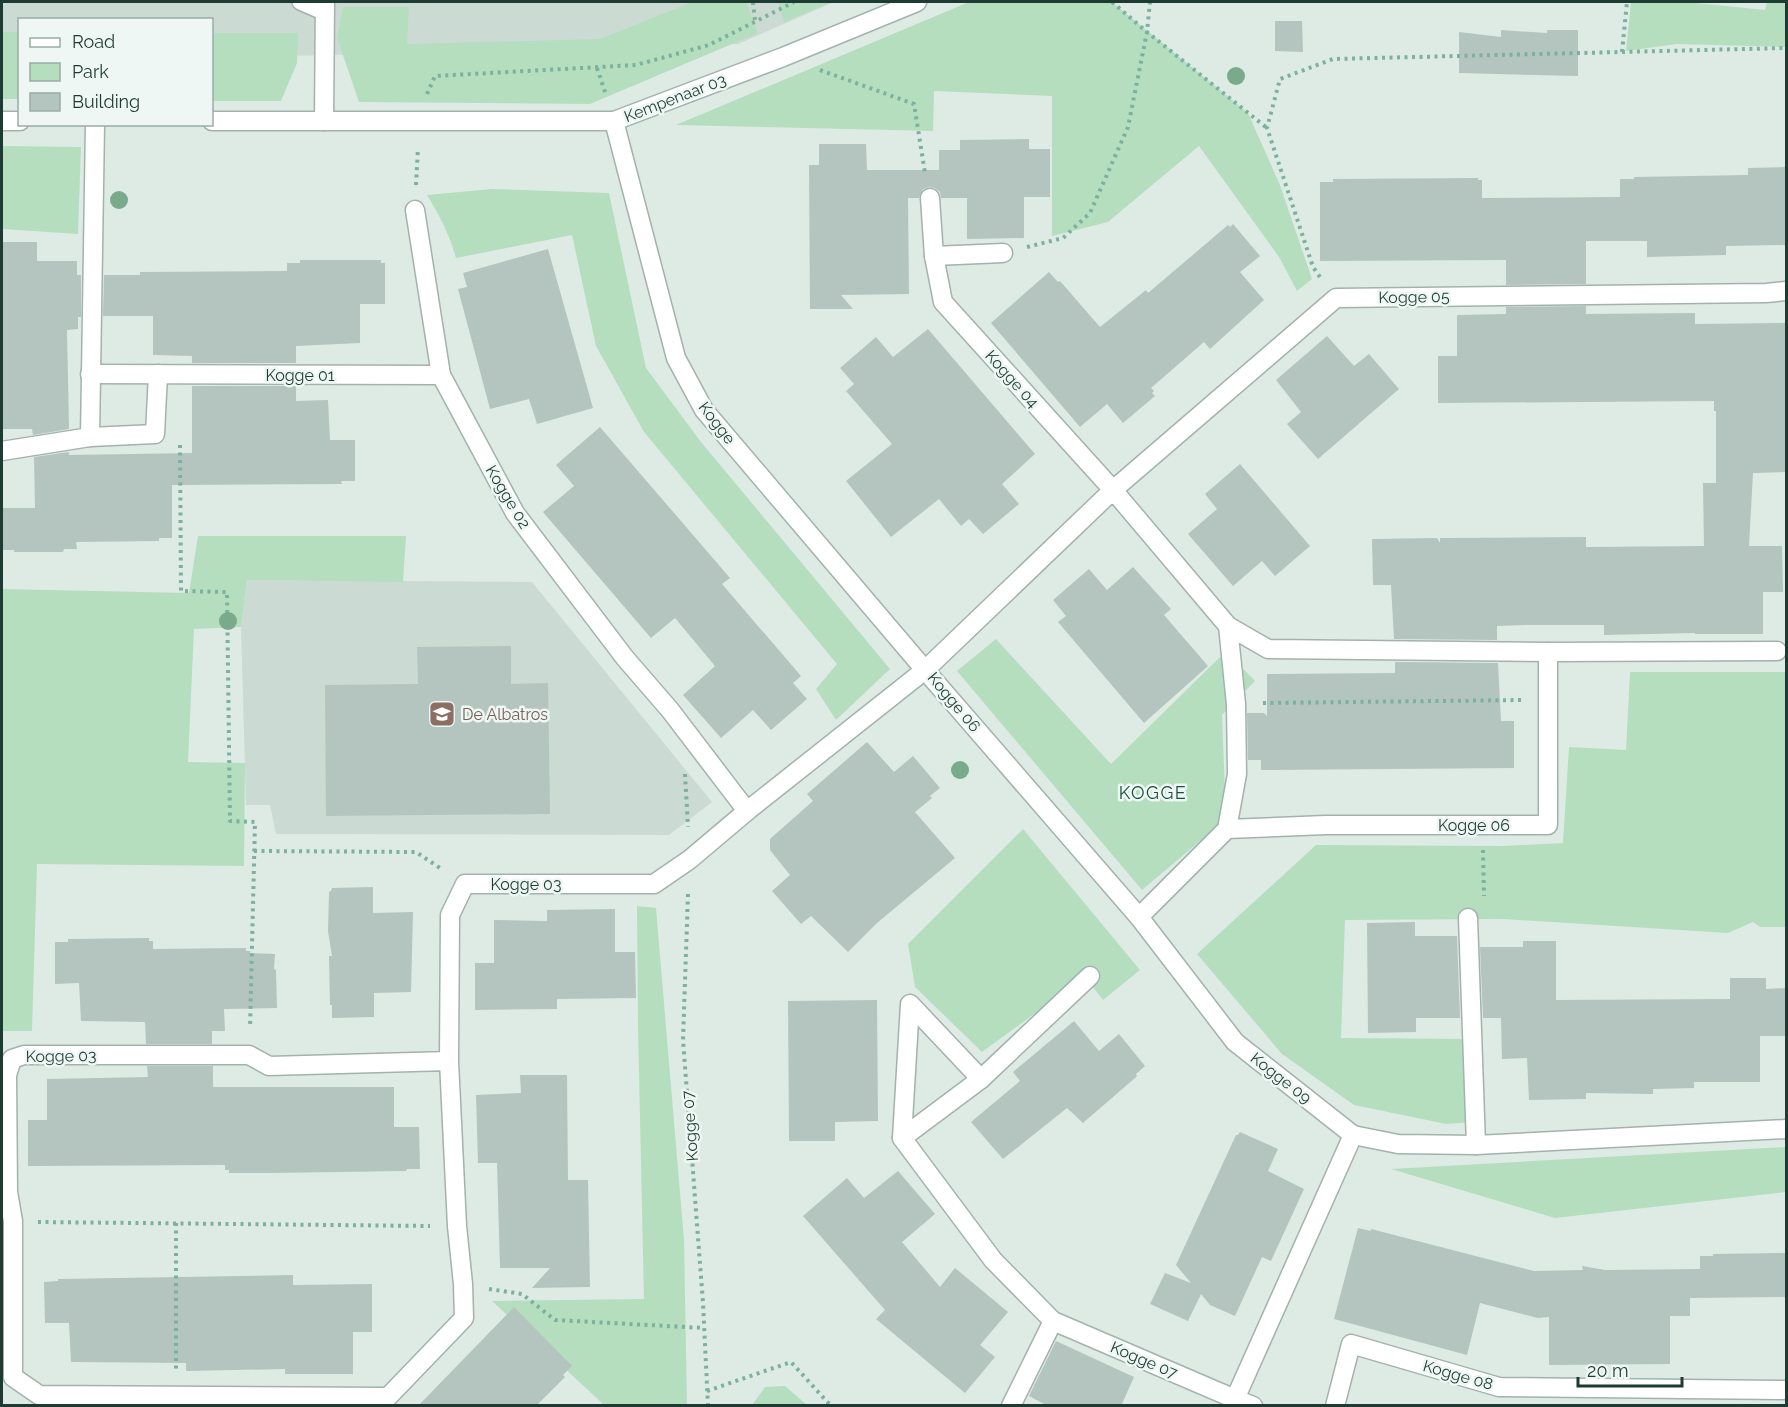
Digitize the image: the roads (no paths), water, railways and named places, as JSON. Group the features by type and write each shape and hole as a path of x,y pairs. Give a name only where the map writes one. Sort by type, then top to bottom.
{"street":[{"name":"Kempenaar 03","path":"213,121 614,121 783,57 917,2"},
{"path":"324,121 325,7"},
{"path":"2,121 18,121"},
{"name":"Kogge","path":"614,121 676,358 704,410 925,670"},
{"path":"90,437 95,126"},
{"name":"Kogge 04","path":"930,198 934,256 943,302 1113,490"},
{"name":"Kogge 02","path":"416,210 441,375 515,513 625,658 670,710 747,811"},
{"path":"934,256 1003,253"},
{"name":"Kogge 05","path":"1113,490 1336,298 1786,291"},
{"name":"Kogge 01","path":"90,374 441,375"},
{"path":"2,451 90,437 155,434 158,374"},
{"path":"1113,490 1228,626 1268,649 1548,652 1777,651"},
{"name":"Kogge 06","path":"1113,490 925,670 1139,917"},
{"path":"1139,917 1227,829 1237,774 1236,704 1228,626"},
{"name":"Kogge 06","path":"1227,829 1326,825 1548,825 1548,652"},
{"path":"747,811 925,670"},
{"name":"Kogge 03","path":"449,1061 269,1066 249,1055 24,1055 12,1059 7,1075 8,1192 13,1221 13,1377 39,1395 388,1397 464,1318 449,1061 450,915 465,884 654,884 689,860 747,811"},
{"name":"Kogge 09","path":"1139,917 1234,1041 1353,1135 1398,1144 1476,1145 1786,1129"},
{"path":"1468,918 1476,1145"},
{"path":"902,1138 981,1079 1090,976"},
{"path":"902,1138 910,1004 981,1079"},
{"path":"1253,1406 1235,1399 1353,1135"},
{"name":"Kogge 07","path":"902,1138 993,1260 1053,1321 1235,1399"},
{"path":"1011,1406 1053,1321"},
{"name":"Kogge 08","path":"1335,1406 1351,1344 1499,1387 1667,1398 1786,1390"}],"lane":[{"path":"300,2 325,7"}],"place":[{"name":"De Albatros","path":"442,714"}],"district":[{"name":"KOGGE","path":"1153,792"}]}
